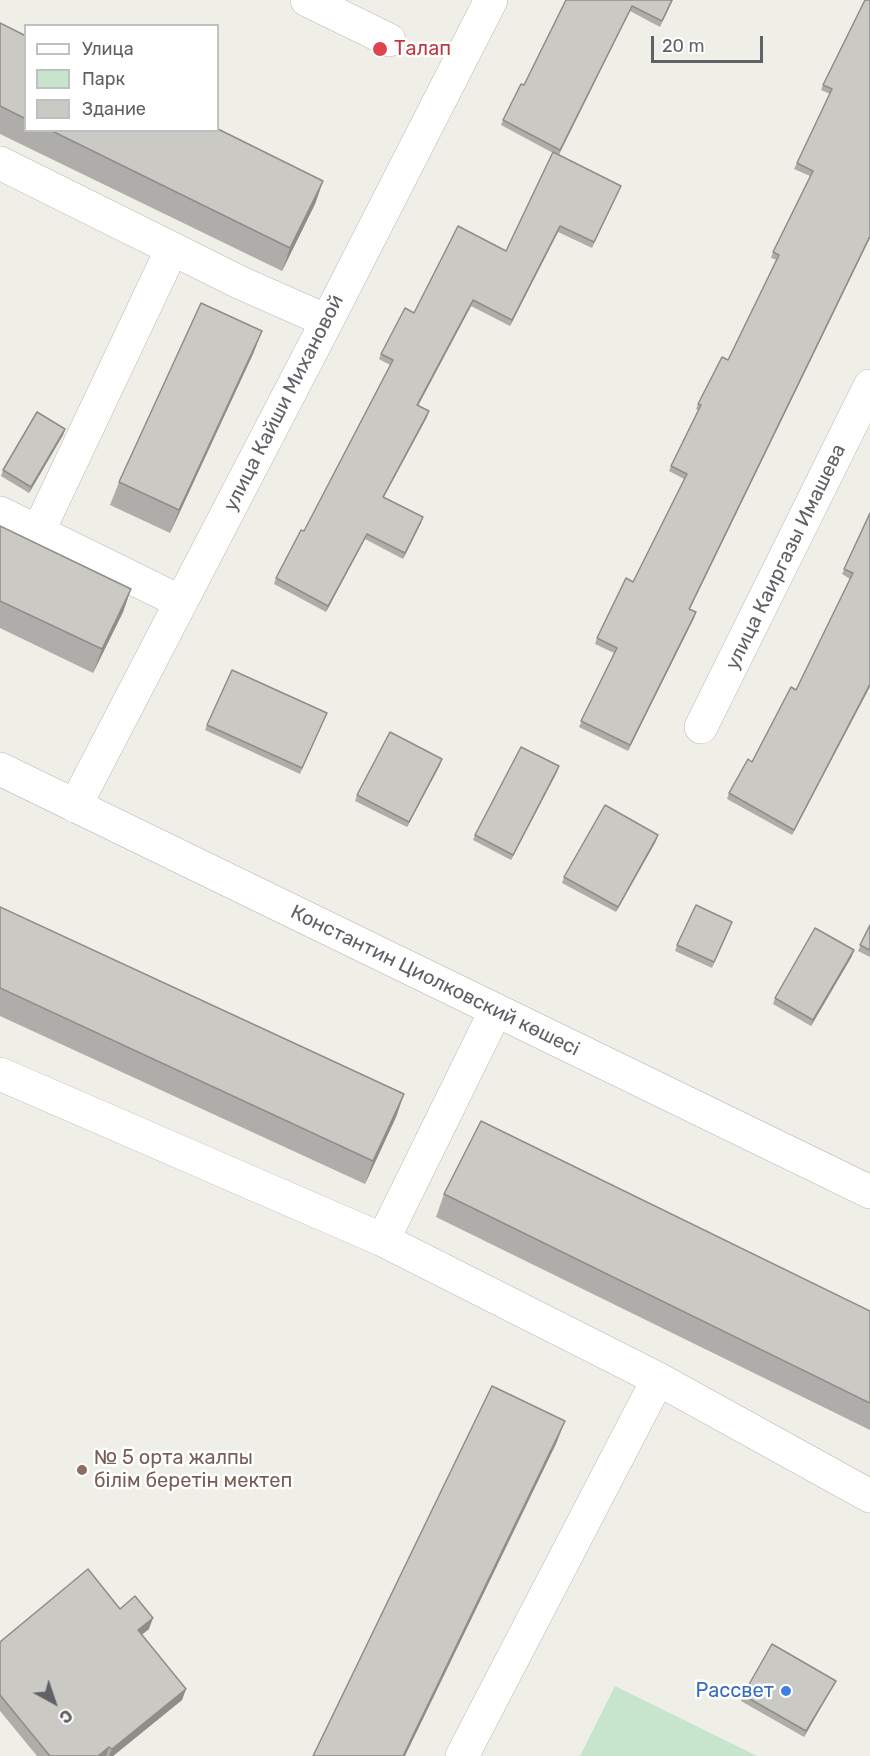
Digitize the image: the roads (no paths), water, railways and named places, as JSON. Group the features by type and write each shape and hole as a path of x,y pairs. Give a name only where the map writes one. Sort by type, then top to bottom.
{"street":[{"path":"307,0 389,40"},
{"name":"улица Кайши Михановой","path":"75,806 491,0"},
{"path":"0,163 241,283 327,321"},
{"path":"38,532 172,249"},
{"name":"улица Каиргазы Имашева","path":"701,727 870,386"},
{"path":"0,513 181,602"},
{"name":"Константин Циолковский көшесі","path":"0,769 870,1192"},
{"path":"383,1240 496,1010"},
{"path":"0,1074 383,1240 658,1379 870,1496"},
{"path":"462,1756 658,1379"}],"place":[{"name":"Талап","path":"380,49"},
{"name":"№ 5 орта жалпы білім беретін мектеп","path":"82,1470"},
{"name":"Рассвет","path":"786,1691"}]}
